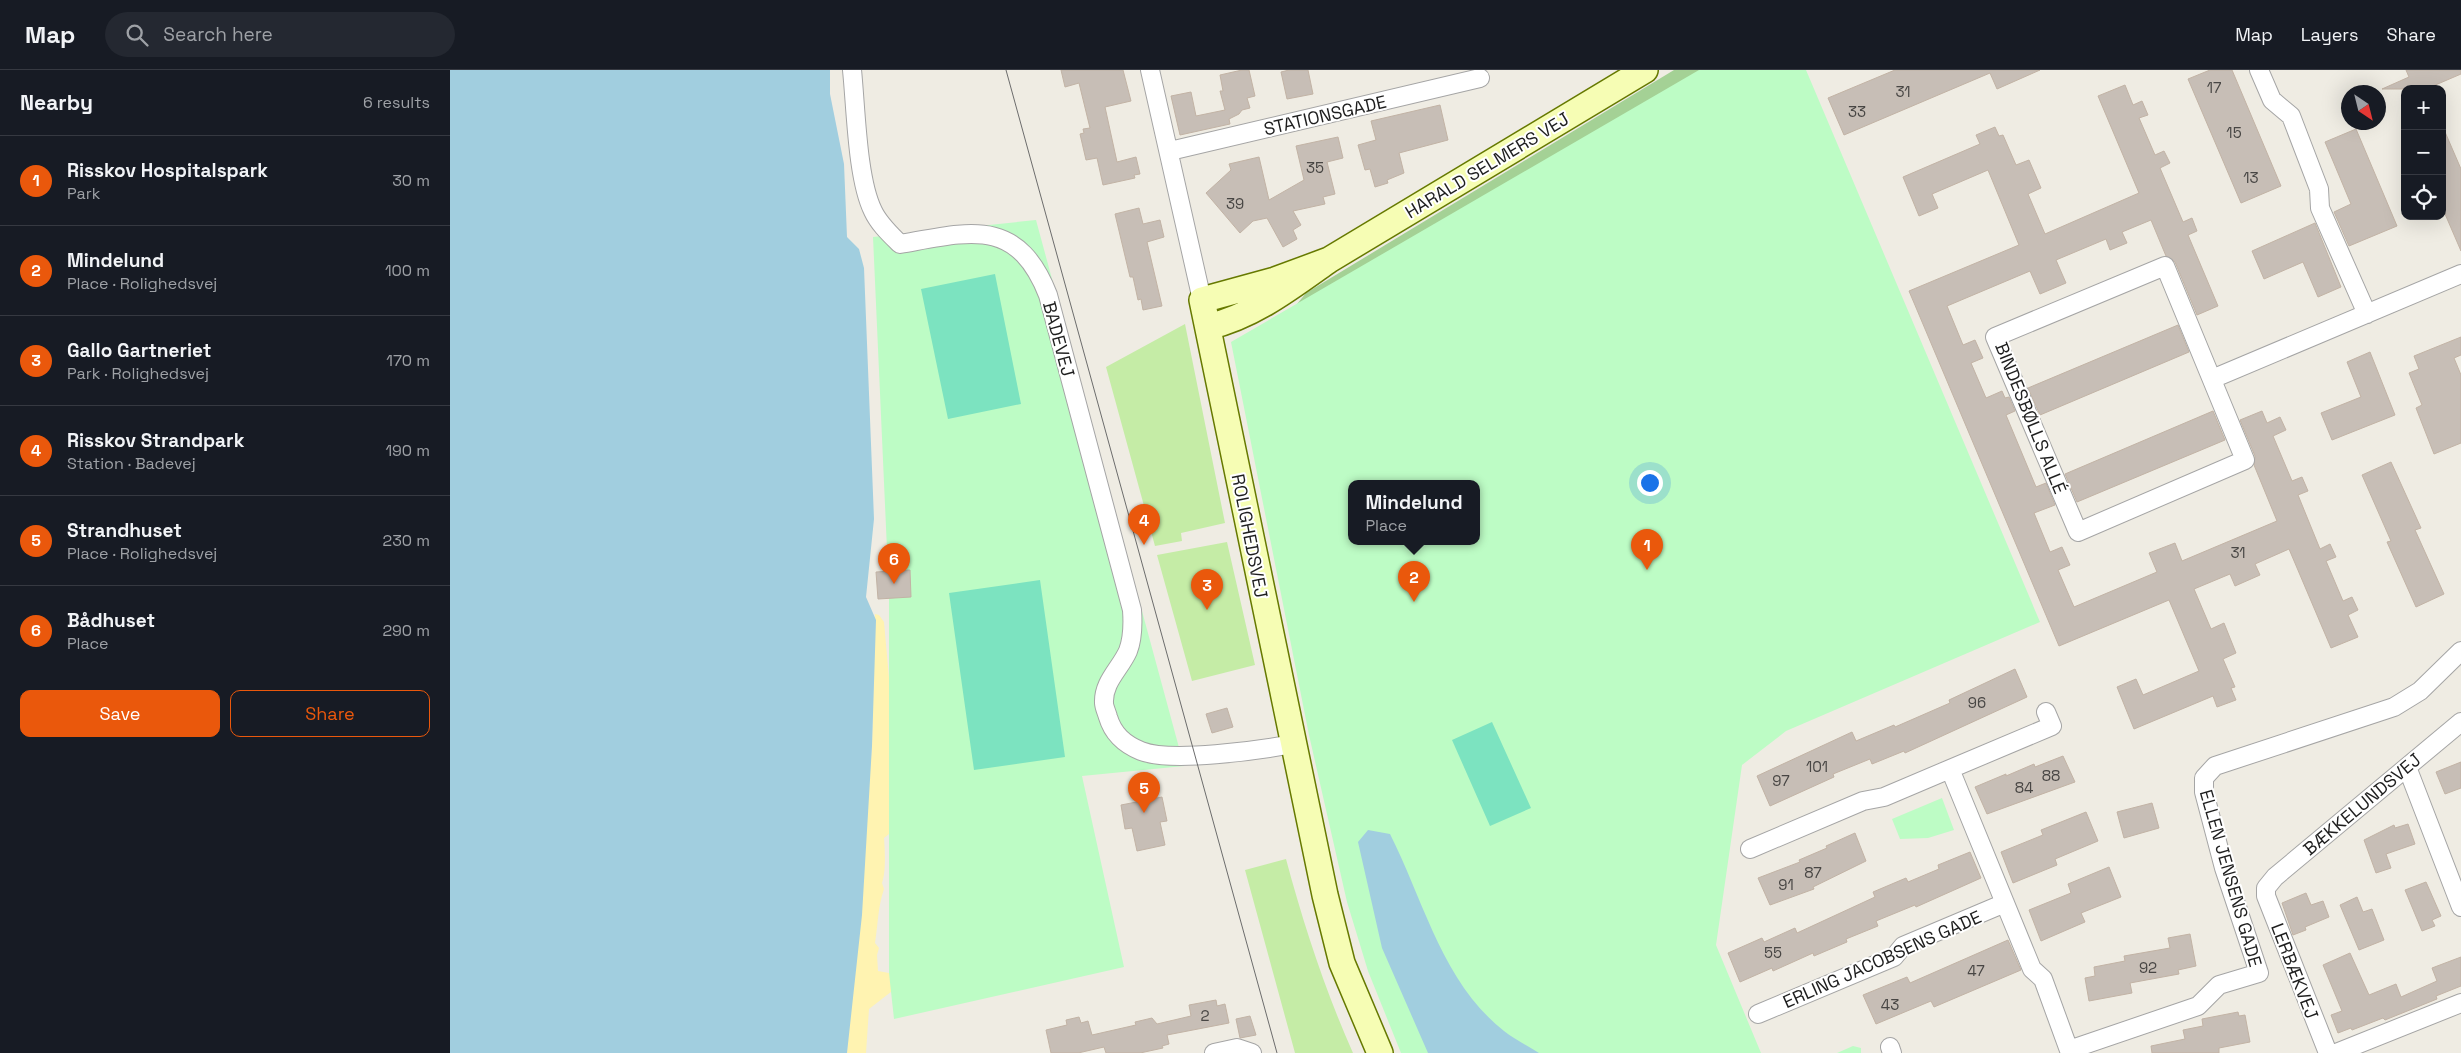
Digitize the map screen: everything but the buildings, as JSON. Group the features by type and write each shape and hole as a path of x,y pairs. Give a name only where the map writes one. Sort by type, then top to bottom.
{"street":[{"name":"BADEVEJ","path":"852,70 864,185 872,211 879,222 900,244 954,234 979,234 1005,240 1020,248 1030,260 1040,276 1048,295 1132,610 1134,629 1128,652 1108,683 1103,703 1112,731 1125,743 1143,752 1166,755 1218,754 1293,744"},
{"path":"1150,70 1170,151 1202,300"},
{"name":"HARALD SELMERS VEJ","path":"1208,327 1240,318 1281,294 1329,260 1645,70"},
{"path":"2259,70 2272,100 2291,116 2319,190 2320,208 2366,314"},
{"name":"STATIONSGADE","path":"1170,151 1480,78"},
{"name":"HARALD SELMERS VEJ","path":"1202,300 1275,280 1329,260"},
{"name":"BINDESBØLLS ALLÉ","path":"2165,266 2212,379 2244,460 2078,532 1995,338 2165,266"},
{"path":"2212,379 2461,274"},
{"name":"ROLIGHEDSVEJ","path":"1202,300 1325,895 1342,963 1380,1053"},
{"name":"ELLEN JENSENS GADE","path":"2070,1052 2198,1006 2219,985 2259,974 2224,868 2204,792 2204,778 2215,766 2394,708 2420,691 2461,651"},
{"path":"1750,849 1863,801 1884,797 2052,726 2046,712"},
{"name":"BÆKKELUNDSVEJ","path":"2266,888 2275,877 2461,722"},
{"path":"2407,767 2461,907"},
{"path":"1950,769 2032,969 2043,979 2070,1052"},
{"name":"LERBÆKVEJ","path":"2266,888 2266,896 2328,1053"},
{"name":"ERLING JACOBSENS GADE","path":"1758,1014 1894,957 1903,946 2005,903"},
{"path":"2336,1053 2461,1003"},
{"path":"1214,1053 1237,1048 1252,1053"}],"green space":[{"path":"1674,70 1773,70 1289,314 1306,293"},
{"path":"1699,70 1806,70 2040,622 1786,731 1742,765 1716,945 1761,1053 1401,1053 1368,971 1347,902 1309,735 1231,342"},
{"path":"1036,220 1184,766 1082,776 1124,967 894,1019 889,973 889,594 873,237"},
{"path":"995,274 1021,404 948,419 921,289"},
{"path":"1185,324 1225,523 1181,533 1182,541 1155,546 1106,367"},
{"path":"1227,542 1255,665 1192,681 1157,555"},
{"path":"1040,580 1065,757 974,770 949,593"},
{"path":"1492,722 1531,808 1490,826 1452,740"},
{"path":"1942,798 1954,830 1928,838 1900,839 1892,819"},
{"path":"1286,859 1316,957 1333,1006 1353,1053 1295,1053 1245,870"},
{"path":"1853,1046 1861,1048 1861,1053 1837,1053"}],"sand":[{"path":"875,614 879,615 884,622 889,678 893,681 894,819 889,834 884,838 885,867 882,883 884,889 879,909 875,943 879,948 877,955 878,971 889,973 896,988 869,1009 866,1053 847,1053 872,746"}],"water":[{"path":"450,70 830,70 830,94 844,164 847,237 859,249 864,268 874,519 866,597 876,620 872,746 862,915 847,1053 450,1053"},
{"path":"1368,830 1390,834 1436,939 1465,989 1483,1011 1504,1031 1539,1053 1428,1053 1382,948 1358,842"}],"tram line":[{"path":"1006,70 1277,1053"}],"place":[{"name":"Risskov Strandpark","path":"1144,545"},
{"name":"Risskov Hospitalspark","path":"1647,570"},
{"name":"Bådhuset","path":"894,584"},
{"name":"Mindelund","path":"1414,602"},
{"name":"Gallo Gartneriet","path":"1207,610"},
{"name":"Strandhuset","path":"1144,813"}]}
